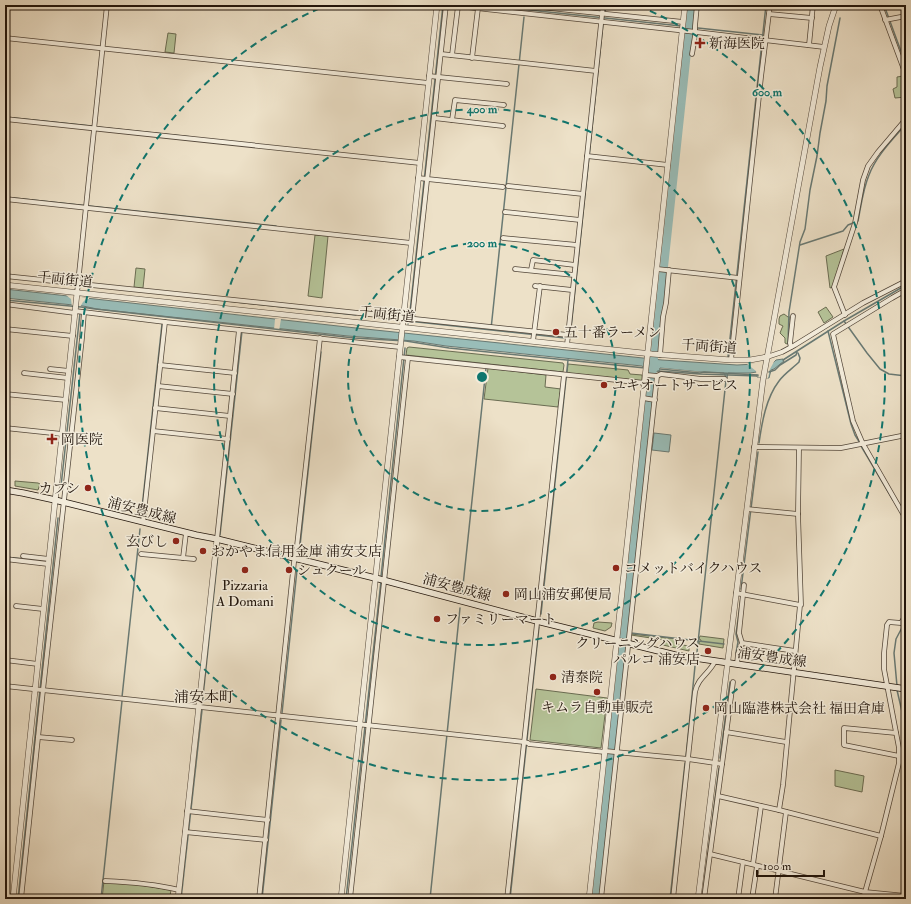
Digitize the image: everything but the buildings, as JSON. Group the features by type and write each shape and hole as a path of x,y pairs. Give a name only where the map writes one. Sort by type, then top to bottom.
{"main road":[{"name":"浦安豊成線","path":"5,490 64,502 186,533 295,558 675,655 906,689"}],"street":[{"path":"13,899 21,863 35,738 39,690 38,664 43,609 51,578 48,562 56,542 55,500 62,434 69,413 66,400 68,378 107,5"},
{"path":"408,318 411,243 434,118 437,5"},
{"path":"350,899 365,725 404,357 400,344 402,329 408,318 423,178 420,163 428,83 434,77 441,54 446,5 683,22"},
{"path":"521,5 603,16 684,31 824,47"},
{"path":"566,345 588,157 603,5"},
{"path":"589,899 606,751 624,642 654,400 648,356 663,269 668,165 684,31 683,22 685,5"},
{"path":"692,54 697,5"},
{"path":"731,360 737,277 763,40 770,5"},
{"path":"809,45 813,5"},
{"path":"698,899 736,592 750,509 754,447 763,378 824,47 836,5"},
{"path":"880,5 888,19 906,75"},
{"path":"452,55 458,6"},
{"path":"472,58 478,8"},
{"path":"769,14 812,18"},
{"path":"888,19 906,16"},
{"path":"5,38 428,83"},
{"path":"441,54 596,71"},
{"path":"434,77 507,84"},
{"path":"452,120 455,100 504,105"},
{"path":"434,118 502,126"},
{"path":"5,119 420,163"},
{"path":"845,315 834,287 855,222 863,180 868,166 906,119"},
{"path":"588,157 668,165"},
{"path":"423,178 583,194"},
{"path":"5,199 86,206 411,243"},
{"path":"505,212 580,220"},
{"path":"503,238 577,245"},
{"path":"531,270 533,260 575,265"},
{"path":"515,269 574,275"},
{"path":"663,269 737,277"},
{"path":"660,355 663,317 666,303 663,269"},
{"path":"5,276 153,291 218,300 408,318 534,333 568,335"},
{"path":"766,359 782,352 829,326 864,303 906,281"},
{"name":"千両街道","path":"5,285 77,295 152,300 402,329 533,341 648,356 660,355 731,360 766,359"},
{"path":"103,296 104,286"},
{"path":"533,341 538,286 572,290"},
{"path":"833,333 906,290"},
{"path":"152,300 153,291"},
{"path":"179,303 180,295"},
{"path":"218,300 218,307"},
{"path":"5,304 75,310 239,330 400,344"},
{"path":"324,319 325,311"},
{"path":"21,899 21,863 51,578 64,502 69,413 82,338 84,312"},
{"path":"791,347 790,343 793,316"},
{"path":"143,522 165,322"},
{"path":"829,326 833,333 853,421 861,444 906,519"},
{"path":"5,329 72,336"},
{"path":"178,899 187,832 239,330"},
{"path":"259,899 320,338"},
{"path":"404,357 645,383"},
{"path":"341,899 365,725 404,357"},
{"path":"160,365 235,372"},
{"path":"50,369 69,371"},
{"path":"24,373 68,378"},
{"path":"651,374 701,379 725,379"},
{"path":"601,899 616,752 645,383 651,374"},
{"path":"507,899 526,743 537,621 566,375"},
{"path":"158,386 233,394"},
{"path":"5,394 66,400"},
{"path":"645,398 654,400"},
{"path":"155,408 230,416"},
{"path":"5,428 62,434"},
{"path":"153,431 228,439"},
{"path":"754,447 842,448 906,435"},
{"path":"779,810 783,785 795,652 801,605 798,514 798,448"},
{"path":"750,509 798,514"},
{"path":"183,558 186,533"},
{"path":"141,554 194,559"},
{"path":"23,556 48,562"},
{"path":"5,559 48,562"},
{"path":"737,664 738,654 742,643 739,633 744,585"},
{"path":"736,592 800,605"},
{"path":"16,606 43,609"},
{"path":"863,899 881,836 899,763 899,748 884,662 887,624 891,621 901,623 906,615"},
{"path":"742,643 795,652"},
{"path":"5,660 38,664"},
{"path":"673,899 696,686 716,661"},
{"path":"704,899 733,682"},
{"path":"5,686 529,744 688,759 722,764"},
{"path":"896,733 844,728 844,745 899,756"},
{"path":"726,732 786,742"},
{"path":"35,738 72,740"},
{"path":"718,796 881,836"},
{"path":"752,899 761,806"},
{"path":"189,812 268,820"},
{"path":"775,899 786,812"},
{"path":"187,832 266,840"},
{"path":"710,854 865,892 906,896"},
{"path":"738,899 743,862"},
{"path":"105,881 163,886 179,890"}],"green space":[{"path":"168,33 176,34 174,53 165,52"},
{"path":"903,76 906,83 906,97 895,98 893,89 897,87 897,77"},
{"path":"315,235 328,236 322,298 308,296"},
{"path":"844,249 833,287 830,288 826,256"},
{"path":"136,268 145,269 143,288 134,287"},
{"path":"826,307 833,317 824,323 818,312"},
{"path":"784,314 790,317 789,342 787,344 785,343 785,338 780,333 783,326 779,324 780,316"},
{"path":"407,348 563,363 564,365 563,372 406,355"},
{"path":"568,364 628,370 630,374 642,375 642,381 567,373"},
{"path":"488,368 546,375 545,387 561,389 558,407 484,399"},
{"path":"15,481 40,484 38,490 15,486"},
{"path":"594,623 612,623 611,627 605,631 593,628"},
{"path":"631,634 677,639 676,644 689,646 689,651 663,645 664,640"},
{"path":"700,636 724,639 723,648 699,644 701,641 699,639"},
{"path":"536,689 607,698 601,748 530,740"},
{"path":"835,770 864,776 862,792 835,786"},
{"path":"104,881 171,890 170,896 174,897 175,899 102,899"}],"water":[{"path":"5,289 662,360 737,365 773,363 776,360 783,359 784,361 771,370 769,378 757,377 757,374 770,370 750,373 728,373 727,378 724,373 660,368 660,372 650,371 642,366 446,346 414,341 348,336 5,298"},
{"path":"654,433 671,435 669,452 652,450"}],"pier":[{"path":"66,295 89,299 86,299 80,307 72,307 71,299"},
{"path":"275,319 281,319 279,331 274,330"},
{"path":"775,360 770,369 768,378 757,377 756,371 747,364 772,361"},
{"path":"660,368 720,374 700,374 662,370 662,372 660,372"}],"waterway":[{"path":"408,324 443,5"},
{"path":"483,5 681,26"},
{"path":"605,13 606,5"},
{"path":"655,351 692,5"},
{"path":"728,357 766,5"},
{"path":"884,5 906,65"},
{"path":"491,329 524,17"},
{"path":"788,344 789,312 800,242 805,229 810,190 826,101 827,86 840,18"},
{"path":"569,338 603,24"},
{"path":"698,28 763,35"},
{"path":"5,117 92,126"},
{"path":"800,245 843,231 848,225 858,221 865,186 872,168 885,148 906,124"},
{"path":"97,127 192,137"},
{"path":"5,197 276,226"},
{"path":"783,360 844,321 906,285"},
{"path":"5,300 81,307 354,338 406,341 449,348 645,368"},
{"path":"227,301 356,315"},
{"path":"61,486 80,313"},
{"path":"375,317 399,320"},
{"path":"408,321 565,338"},
{"path":"844,321 880,369 889,374 906,376"},
{"path":"141,517 162,324"},
{"path":"220,535 242,331"},
{"path":"828,331 851,424 860,443"},
{"path":"381,577 405,348"},
{"path":"299,555 321,352"},
{"path":"769,372 775,370 796,355 797,352"},
{"path":"759,443 763,419 771,395 781,378 799,362 800,358 798,353"},
{"path":"596,899 654,358"},
{"path":"541,614 568,360"},
{"path":"462,595 486,368"},
{"path":"660,369 700,373 758,375"},
{"path":"658,371 758,376"},
{"path":"697,652 726,380"},
{"path":"861,446 893,500"},
{"path":"741,589 758,452"},
{"path":"18,899 58,518"},
{"path":"122,697 140,529"},
{"path":"202,706 219,545"},
{"path":"5,557 45,561"},
{"path":"282,713 297,570"},
{"path":"346,899 381,581"},
{"path":"736,653 738,642 736,634 741,598"},
{"path":"430,899 460,608"},
{"path":"897,686 894,653 896,639 906,620"},
{"path":"510,899 539,627"},
{"path":"631,633 724,644"},
{"path":"686,756 695,666"},
{"path":"720,758 730,682"},
{"path":"897,690 906,729"},
{"path":"101,899 122,701"},
{"path":"181,899 202,710"},
{"path":"262,899 281,720"},
{"path":"670,899 685,763"},
{"path":"702,899 719,768"}],"place":[{"name":"新海医院","path":"700,43"},
{"name":"五十番ラーメン","path":"556,332"},
{"name":"ユキオートサービス","path":"604,385"},
{"name":"岡医院","path":"52,439"},
{"name":"カプシ","path":"88,488"},
{"name":"玄びし","path":"176,541"},
{"name":"おかやま信用金庫 浦安支店","path":"203,551"},
{"name":"コメットバイクハウス","path":"616,568"},
{"name":"Pizzaria A Domani","path":"245,570"},
{"name":"シュクール","path":"289,570"},
{"name":"岡山浦安郵便局","path":"506,594"},
{"name":"ファミリーマート","path":"437,619"},
{"name":"クリーニングハウス パルコ 浦安店","path":"708,651"},
{"name":"清泰院","path":"553,677"},
{"name":"キムラ自動車販売","path":"597,692"},
{"name":"岡山臨港株式会社 福田倉庫","path":"706,708"}],"district":[{"name":"浦安本町","path":"204,697"}]}
